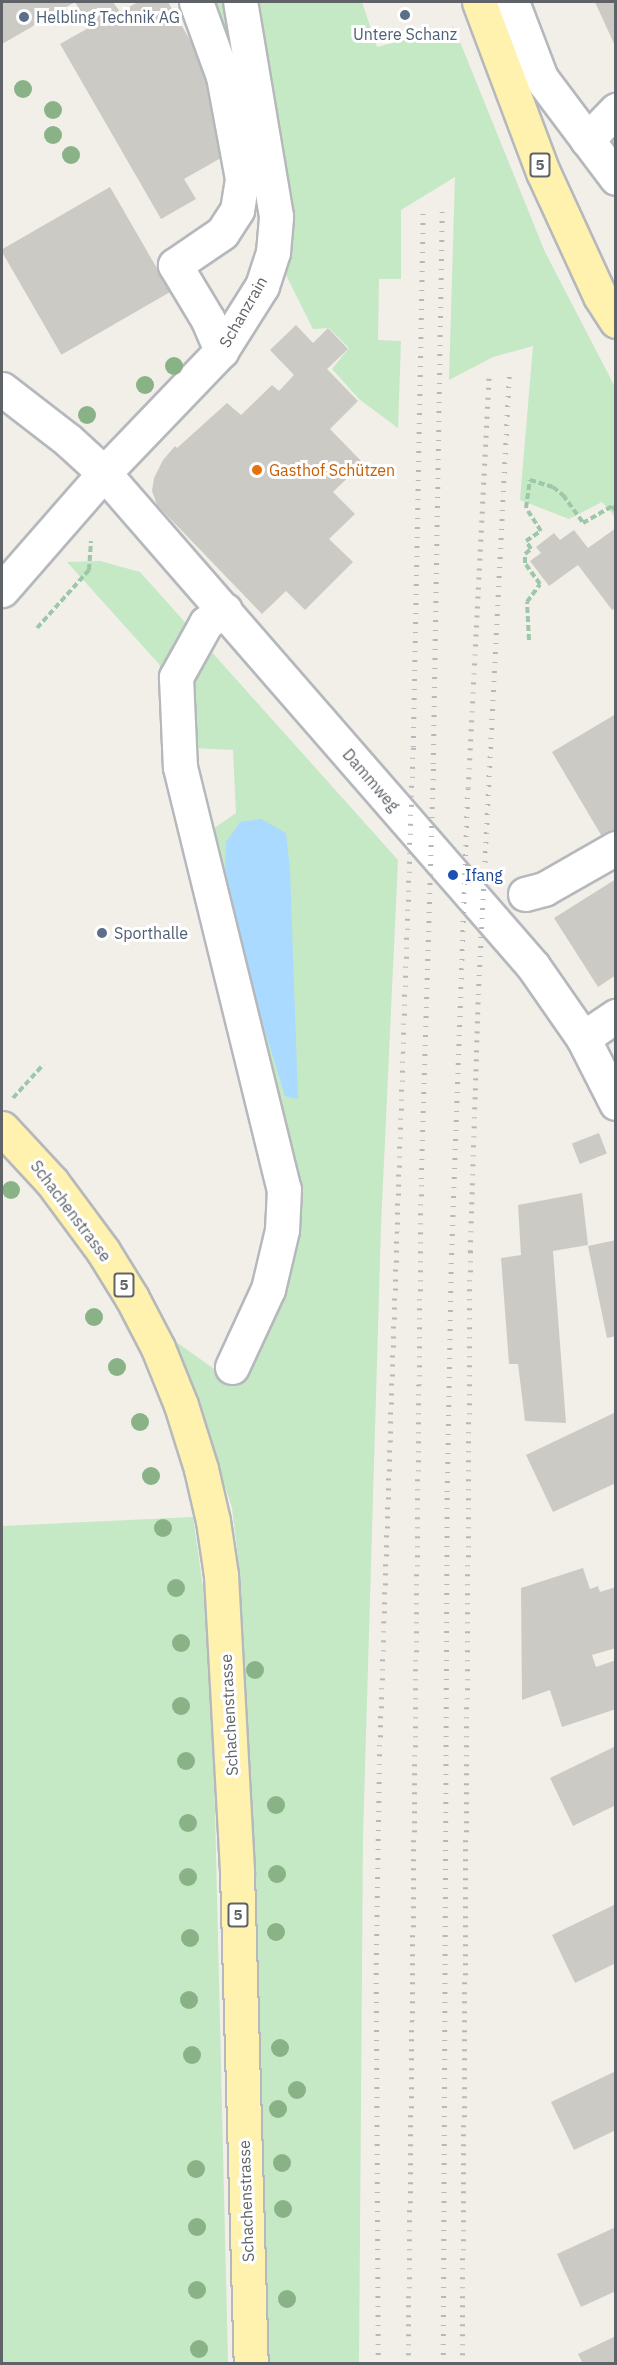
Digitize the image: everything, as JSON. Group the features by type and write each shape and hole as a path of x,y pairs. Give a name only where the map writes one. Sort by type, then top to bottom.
{"main road":[{"name":"5","path":"479,2 543,172 600,296 615,321"},
{"name":"Schachenstrasse","path":"6,1115 52,1182 78,1215 132,1298 158,1348 181,1405 201,1469 213,1521 221,1575 237,1872 251,2364"}],"street":[{"path":"196,2 223,76 242,179 237,210 222,233 175,265 208,320 221,351"},
{"name":"Schanzrain","path":"2,590 104,473 221,351 261,286 273,252 276,216 240,2"},
{"path":"512,2 541,78 615,178"},
{"path":"587,140 615,110"},
{"name":"Dammweg","path":"2,389 68,440 104,473 533,966 583,1038 615,1103"},
{"path":"225,610 206,623 176,677 180,767 284,1189 282,1230 268,1289 232,1366"},
{"path":"525,894 544,889 615,848"},
{"path":"583,1038 615,1016"}],"path":[{"path":"529,640 527,602 540,584 525,563 525,554 531,549 526,541 541,531 526,508 530,480 553,487 563,495 583,523 612,506 615,511"},
{"path":"37,628 89,570 92,538"},
{"path":"6,1115 43,1065"}],"green space":[{"path":"208,2 227,2 239,77"},
{"path":"252,2 362,2 377,47 454,27 545,252 615,387 615,517 602,502 569,519 520,500 533,346 493,357 449,380 455,177 401,210 401,279 379,279 378,340 401,341 398,428 359,399 332,369 349,348 329,328 313,329 282,267"},
{"path":"100,561 140,572 398,860 381,1226 363,1836 359,2363 267,2363 247,1705 238,1557 232,1508 200,1408 172,1339 224,1376 295,1222 210,831 236,813 233,750 192,748 159,664 67,562"},
{"path":"193,1517 211,1643 228,2363 2,2363 2,1526"}],"water":[{"path":"261,819 286,833 290,869 298,1099 285,1096 255,998 225,868 226,842 240,822"}],"building":[{"path":"2,2 75,2 2,44"},
{"path":"75,2 113,2 120,12 138,2 168,2 249,142 184,179 196,199 161,219 60,44 90,27"},
{"path":"595,2 616,2 616,48"},
{"path":"110,187 171,292 61,355 2,249"},
{"name":"Gasthof Schützen","path":"296,325 313,343 328,328 348,349 327,369 358,401 330,429 363,463 333,492 355,514 329,539 353,562 305,610 286,591 262,614 157,505 152,491 154,478 163,460 175,446 177,448 227,403 241,415 272,385 279,391 294,375 270,350"},
{"path":"616,528 616,607 612,610 578,565 549,586 530,561 541,553 536,547 554,533 560,540 574,530 588,548"},
{"path":"616,714 616,833 604,840 552,752"},
{"path":"616,879 616,975 598,987 554,918"},
{"path":"599,1133 607,1154 580,1164 572,1143"},
{"path":"582,1193 588,1245 553,1251 566,1423 525,1421 518,1364 509,1364 501,1258 521,1255 518,1205"},
{"path":"616,1240 616,1336 607,1338 588,1246"},
{"path":"616,1412 616,1483 553,1512 526,1455"},
{"path":"583,1568 590,1589 598,1586 600,1592 616,1587 616,1648 592,1655 596,1667 616,1660 616,1709 562,1727 550,1690 522,1700 521,1588"},
{"path":"616,1746 616,1805 573,1826 550,1778"},
{"path":"616,1904 616,1963 575,1983 552,1935"},
{"path":"616,2071 616,2130 574,2150 551,2102"},
{"path":"616,2227 616,2291 581,2307 557,2254"},
{"path":"616,2336 616,2364 583,2364 578,2354"}],"railway":[{"path":"408,2364 421,1179 433,764 442,208"},
{"path":"378,2364 376,1964 379,1765 413,747 423,211"},
{"path":"462,2364 470,1251 478,995 509,375"},
{"path":"443,2364 447,1492 451,1264 468,788 489,378"}],"place":[{"name":"Untere Schanz","path":"405,15"},
{"name":"Helbling Technik AG","path":"24,17"},
{"name":"Gasthof Schützen","path":"257,470"},
{"name":"Ifang","path":"453,875"},
{"name":"Sporthalle","path":"102,933"}]}
